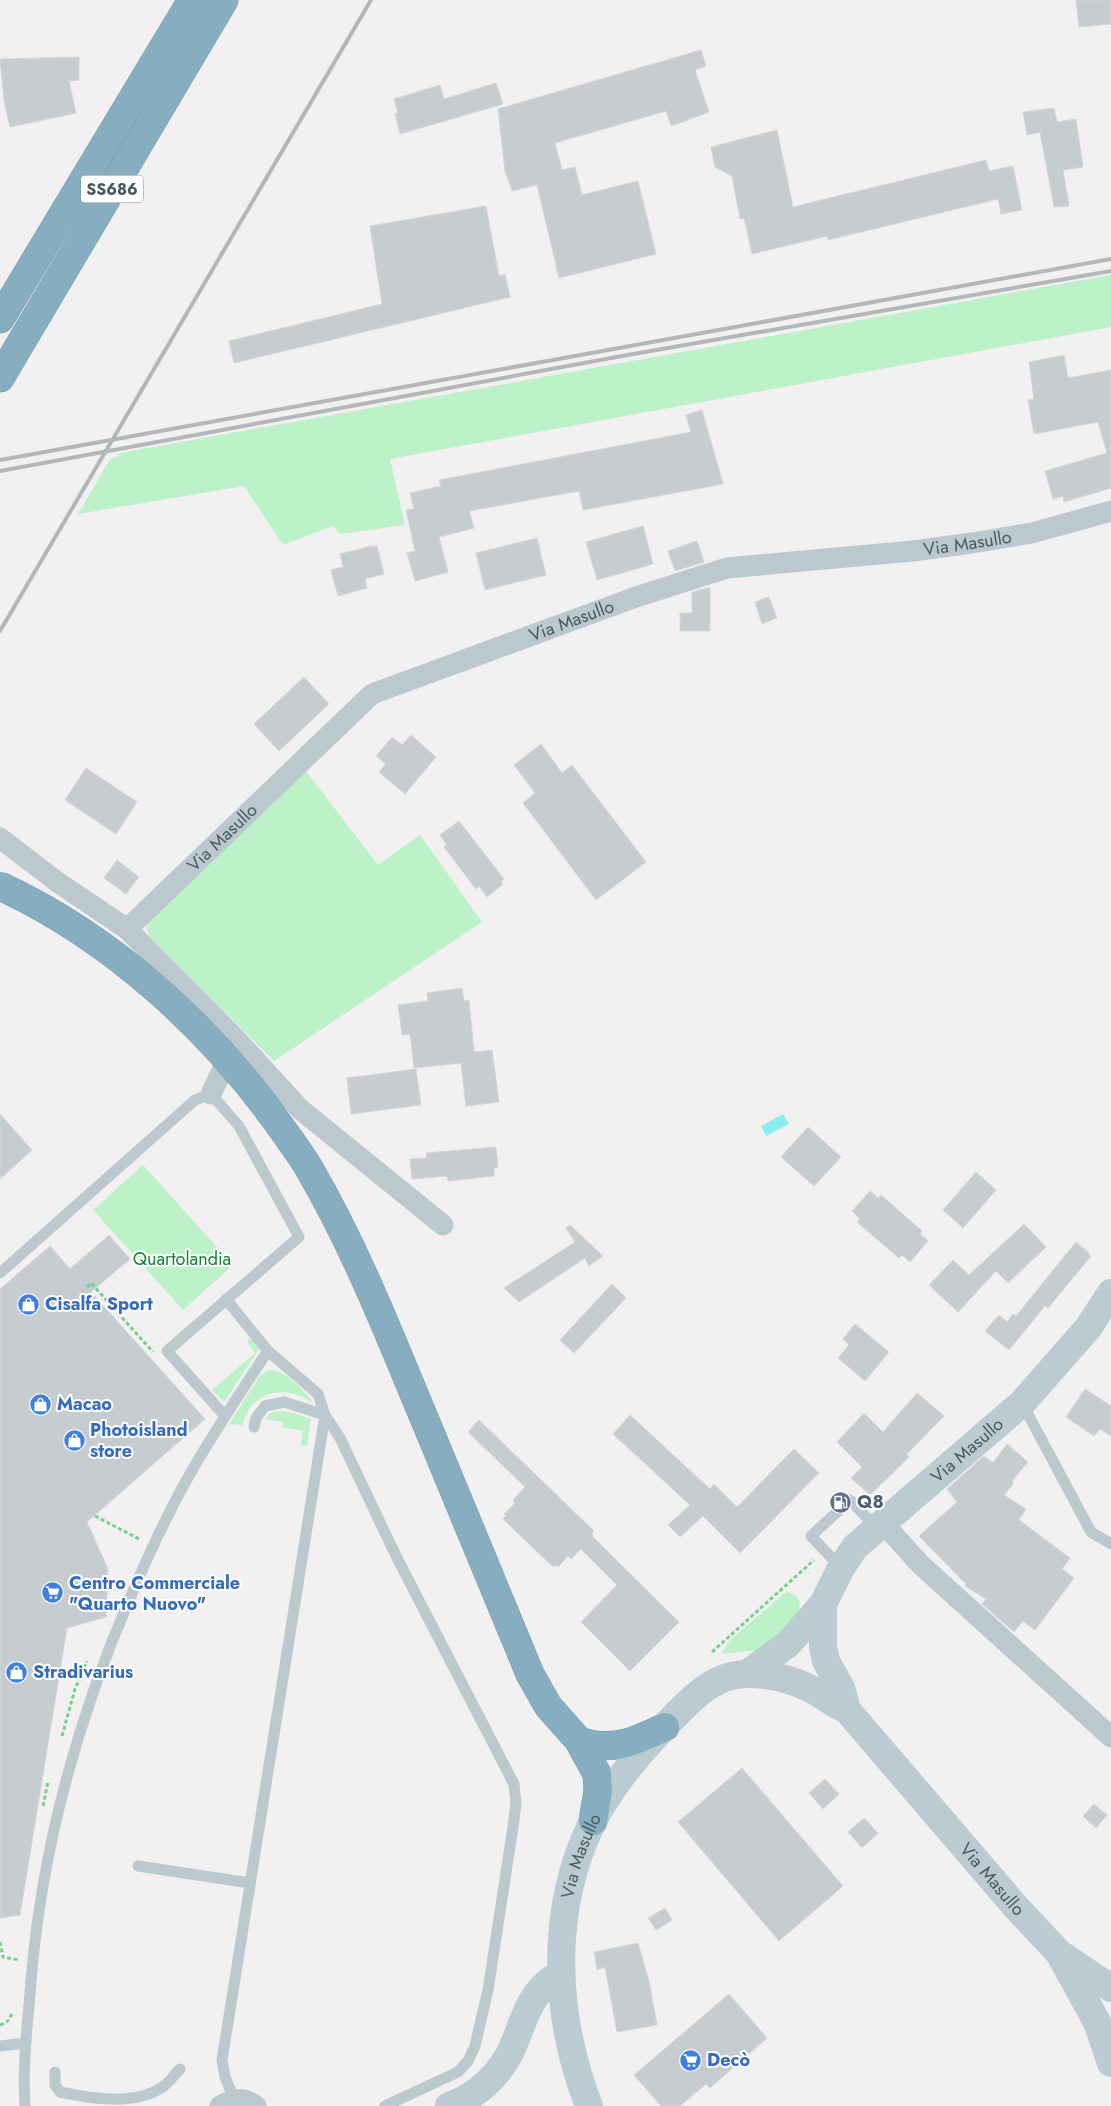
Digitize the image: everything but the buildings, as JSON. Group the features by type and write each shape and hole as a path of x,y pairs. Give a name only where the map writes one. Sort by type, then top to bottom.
{"highway":[{"name":"SS686","path":"0,319 192,0"},
{"name":"SS686","path":"0,378 224,0"},
{"path":"0,886 74,926 150,984 200,1028 260,1097 310,1169 347,1240 427,1424 530,1674 548,1706 579,1741 597,1774 598,1791 593,1821"},
{"path":"579,1741 606,1747 625,1744 664,1727"}],"main road":[{"name":"Via Masullo","path":"1111,1293 1088,1328 1022,1403 855,1547 833,1559 823,1604 823,1647 826,1661 841,1688 847,1710 1015,1906 1059,1953 1097,2022 1111,2063"},
{"name":"Via Masullo","path":"590,2106 575,2067 568,2042 562,1972 566,1900 573,1872 593,1821 624,1774 664,1727 698,1694 714,1682 748,1673 788,1644 823,1604"},
{"name":"Via Masullo","path":"748,1673 777,1677 797,1683 813,1690 832,1704 847,1710"},
{"path":"1059,1953 1111,1988"},
{"path":"449,2106 475,2093 491,2080 513,2047 528,2008 543,1987 562,1972"}],"street":[{"name":"Via Masullo","path":"127,929 372,694 636,597 728,568 913,551 972,543 1032,533 1111,511"},
{"path":"0,838 56,881 127,929 237,1040 300,1109 444,1225"},
{"path":"211,1094 237,1040"},
{"path":"880,1525 920,1564 1111,1737"},
{"path":"227,2103 242,2099 256,2106"}],"lane":[{"path":"0,1273 195,1100 211,1094 239,1126 299,1237 167,1351 225,1416"},
{"path":"226,1299 268,1350 318,1394 325,1415 340,1438 396,1556 514,1784 516,1803 488,1990 480,2030 468,2060 458,2072 385,2106"},
{"path":"25,2106 26,2043 37,1921 61,1796 83,1717 113,1637 147,1558 186,1480 268,1350"},
{"path":"254,1427 256,1418 265,1406 284,1402 325,1415"},
{"path":"1022,1403 1091,1532 1111,1544"},
{"path":"227,2103 226,2077 222,2060 325,1415"},
{"path":"833,1559 811,1536 850,1500 880,1525"},
{"path":"138,1866 250,1883"},
{"path":"0,2046 26,2043"},
{"path":"55,2072 55,2085 60,2092 122,2103 146,2098 163,2088 180,2069"}],"path":[{"path":"87,1287 91,1283 157,1357"},
{"path":"95,1516 142,1540"},
{"path":"139,1547 146,1532"},
{"path":"712,1652 833,1559"},
{"path":"60,1743 75,1689 90,1654"},
{"path":"41,1816 49,1779"},
{"path":"0,1944 3,1957 33,1962"},
{"path":"17,1968 20,1950"},
{"path":"0,2025 11,2018 12,2011"}],"green space":[{"path":"1111,275 1111,327 390,459 405,525 340,534 333,526 283,545 244,486 78,514 110,459 117,457 120,453"},
{"path":"305,770 378,865 420,835 482,922 274,1061 150,937 145,924"},
{"name":"Quartolandia","path":"143,1165 233,1265 183,1310 93,1210"},
{"path":"251,1338 259,1349 224,1402 212,1390 255,1353 247,1342"},
{"path":"268,1370 287,1376 312,1400 311,1402 293,1394 276,1393 268,1395 261,1398 249,1409 243,1425 229,1424 260,1376"},
{"path":"281,1411 311,1419 307,1446 301,1445 303,1431 283,1427 283,1422 265,1419 270,1413"},
{"path":"787,1591 797,1597 800,1604 799,1611 791,1625 768,1649 721,1654 729,1641"}],"water":[{"path":"783,1114 789,1124 766,1136 761,1126"}],"railway":[{"path":"0,631 371,0"},
{"path":"0,460 1111,259"},
{"path":"0,471 622,356 1111,271"}],"place":[{"name":"Cisalfa Sport","path":"29,1304"},
{"name":"Macao","path":"41,1404"},
{"name":"Photoisland store","path":"74,1440"},
{"name":"Q8","path":"841,1502"},
{"name":"Centro Commerciale \"Quarto Nuovo\"","path":"53,1593"},
{"name":"Stradivarius","path":"17,1672"},
{"name":"Decò","path":"691,2060"}]}
